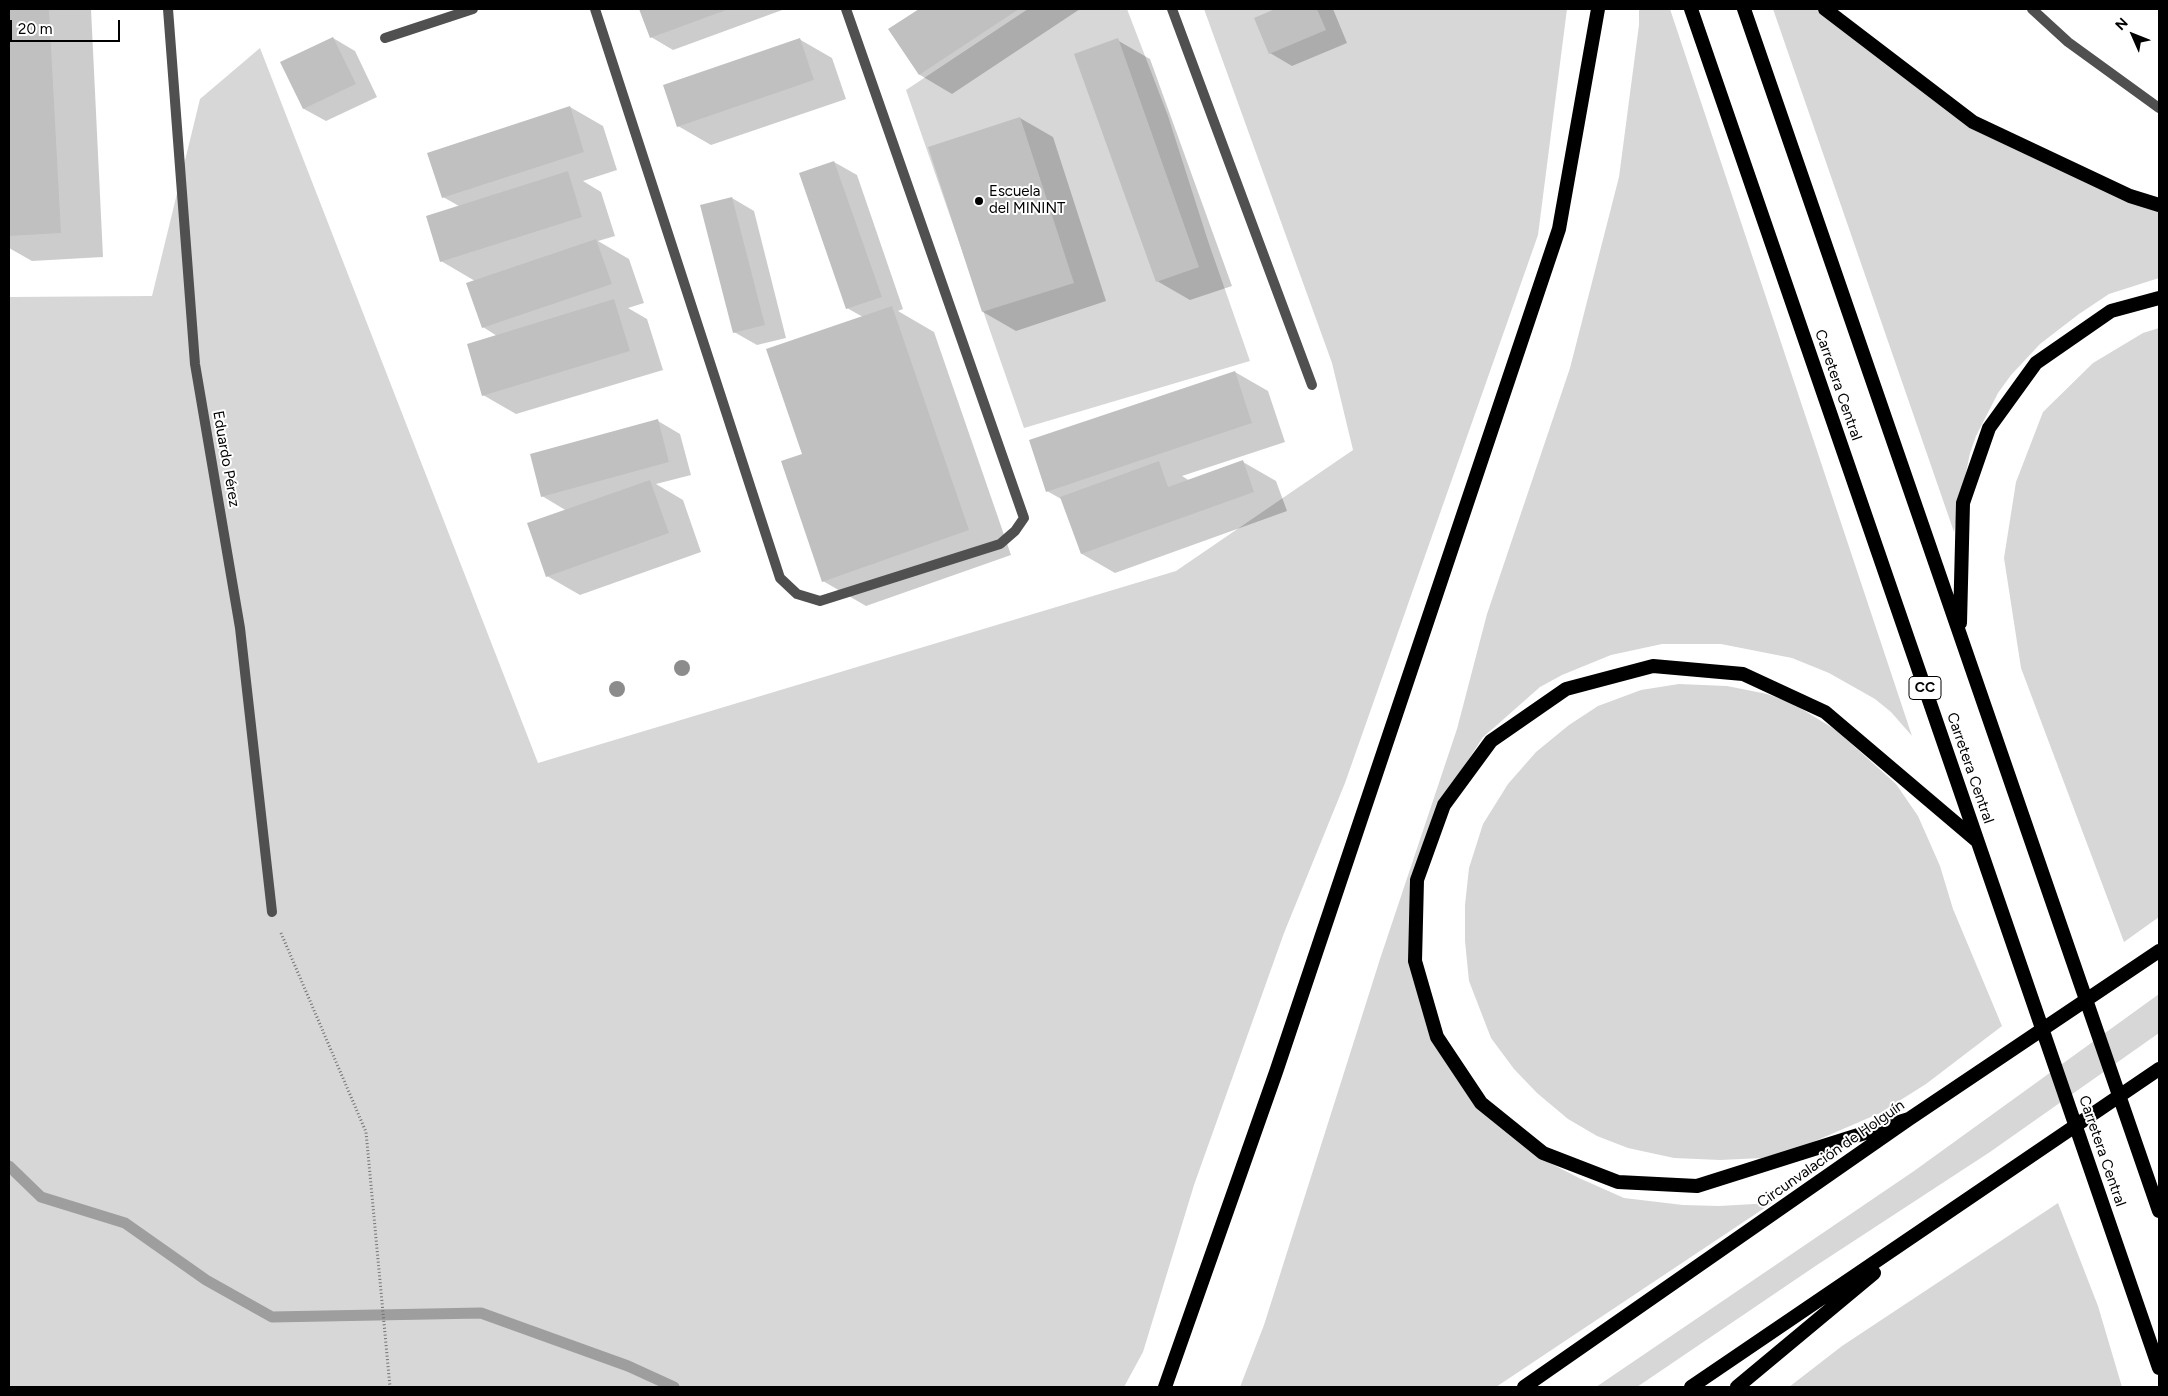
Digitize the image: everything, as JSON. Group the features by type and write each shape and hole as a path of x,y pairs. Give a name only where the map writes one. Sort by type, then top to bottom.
{"highway":[{"path":"1165,1387 1276,1072 1559,228 1598,9"},
{"name":"Carretera Central","path":"1691,9 2159,1368"},
{"path":"1744,9 2159,1210"},
{"path":"1825,9 1973,122 2130,196 2159,205"},
{"path":"1959,634 1963,503 1989,428 2036,364 2110,311 2159,298"},
{"path":"1909,1119 1697,1186 1618,1182 1543,1153 1481,1103 1437,1037 1415,961 1417,880 1444,806 1491,741 1566,689 1653,666 1743,674 1825,712 1979,843"},
{"name":"Circunvalación de Holguín","path":"1524,1387 1909,1119 2159,951"},
{"path":"1691,1387 2159,1069"},
{"path":"1737,1387 1934,1223"}],"street":[{"name":"Eduardo Pérez","path":"168,9 195,364 240,628 272,912"},
{"path":"385,38 473,9"},
{"path":"595,9 780,578 797,594 820,601 1000,544 1015,531 1024,518 846,9"},
{"path":"1172,9 1312,385"},
{"path":"2032,9 2068,42 2159,108"}],"path":[{"path":"272,912 366,1132 390,1387"}],"shaded area":[{"path":"1028,9 1127,9 1168,116 1208,241 1250,361 1024,428 906,90"},
{"path":"1204,9 1567,9 1538,235 1345,783 1284,933 1194,1185 1143,1352 1124,1387 9,1387 9,297 152,296 200,99 260,48 538,763 1176,571 1353,450 1332,363"},
{"path":"1639,9 1670,9 1912,736 1891,712 1875,699 1829,673 1792,658 1721,644 1662,644 1611,655 1562,675 1540,687 1483,737 1439,805 1414,879 1410,962 1433,1039 1478,1108 1548,1162 1579,1178 1624,1198 1683,1205 1719,1206 1772,1203 1496,1387 1240,1387 1264,1325 1381,956 1457,729 1487,614 1570,368 1619,177 1639,25"},
{"path":"1773,9 1820,9 1968,126 2159,212 2159,278 2109,294 2079,314 2040,344 2011,375 1998,393 1976,436 1970,453 1954,532"},
{"path":"2159,328 2159,917 2124,942 2021,668 2004,558 2016,482 2043,412 2093,363 2143,333"},
{"path":"1679,684 1727,686 1767,694 1792,703 1836,730 1896,784 1918,816 1940,866 1953,909 2002,1026 1926,1084 1880,1113 1799,1148 1762,1158 1720,1160 1674,1158 1628,1148 1597,1136 1568,1119 1537,1093 1514,1069 1491,1038 1469,981 1465,941 1465,905 1469,868 1483,824 1508,784 1536,752 1569,725 1598,706 1641,690"},
{"path":"2159,994 2159,1033 1990,1152 1814,1267 1637,1387 1596,1387 1914,1171"},
{"path":"2058,1203 2098,1306 2122,1387 1789,1387 1842,1346"}],"building":[{"path":"9,9 49,9 61,233 9,236"},
{"path":"639,9 729,9 650,38"},
{"path":"919,9 1019,9 919,75 888,29"},
{"path":"1275,9 1317,9 1326,30 1269,54 1254,18"},
{"path":"333,37 356,84 303,109 280,62"},
{"path":"800,38 814,80 677,127 663,85"},
{"path":"1118,38 1199,267 1156,282 1074,54"},
{"path":"570,106 584,152 442,198 427,153"},
{"path":"1020,117 1074,283 982,312 928,147"},
{"path":"834,161 882,297 846,309 799,173"},
{"path":"568,171 582,217 440,262 426,216"},
{"path":"732,197 765,325 733,333 700,205"},
{"path":"596,239 612,284 482,328 466,283"},
{"path":"614,299 630,351 482,396 467,344"},
{"path":"892,306 969,530 822,582 781,461 802,454 766,349"},
{"path":"1235,371 1252,423 1046,492 1029,440"},
{"path":"658,419 669,462 541,497 530,454"},
{"path":"1243,460 1254,492 1081,554 1060,497 1159,461 1168,487"},
{"path":"650,480 669,533 546,577 527,523"}],"waterway":[{"path":"9,1166 41,1197 125,1223 206,1280 272,1317 481,1313 628,1366 674,1387"}],"place":[{"name":"Escuela del MININT","path":"979,201"}]}
